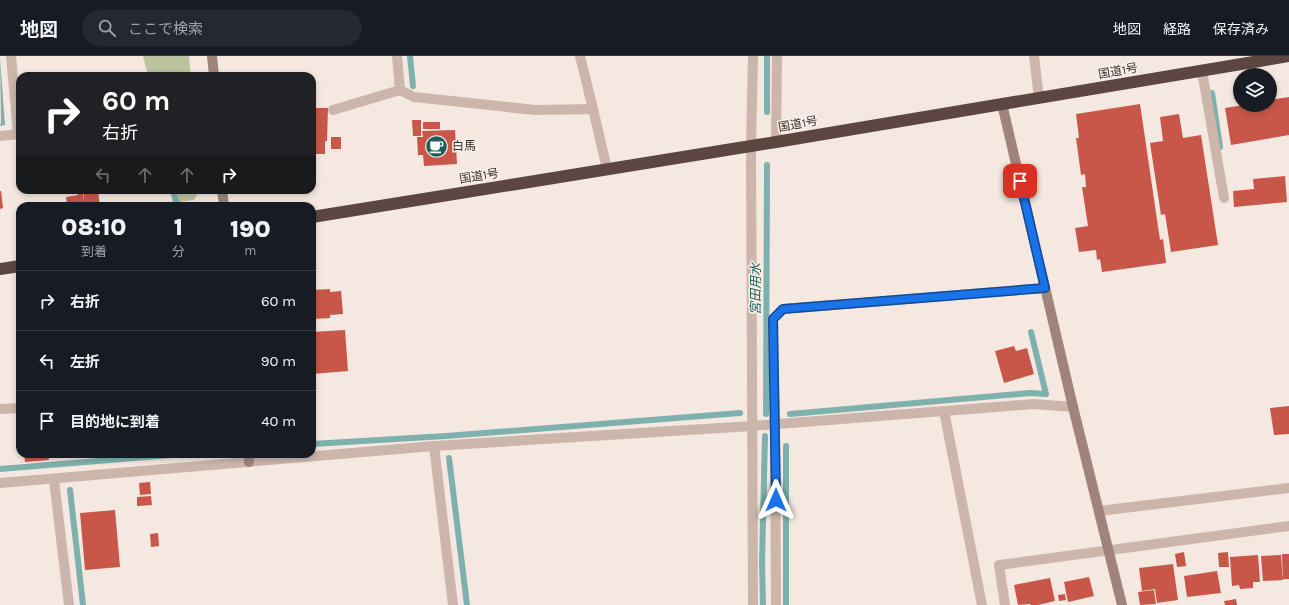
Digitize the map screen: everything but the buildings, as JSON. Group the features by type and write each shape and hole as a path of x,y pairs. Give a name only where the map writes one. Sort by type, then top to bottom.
{"highway":[{"name":"国道1号","path":"316,215 776,142 1289,56"},
{"path":"0,269 16,267"}],"street":[{"path":"11,56 16,112"},
{"path":"212,56 214,72"},
{"path":"397,56 400,90"},
{"path":"580,56 607,169"},
{"path":"753,56 751,146 753,605"},
{"path":"776,142 777,56"},
{"path":"1034,56 1039,98"},
{"path":"1202,71 1224,198"},
{"path":"333,110 400,90 414,97 535,110 593,109"},
{"path":"1002,104 1073,407 1122,605"},
{"path":"0,136 16,134"},
{"path":"776,605 773,319 783,309 1045,288"},
{"path":"316,454 752,426 1034,404 1073,407"},
{"path":"0,409 16,408"},
{"path":"944,411 982,605"},
{"path":"434,446 453,605"},
{"path":"0,483 54,480 248,458"},
{"path":"54,480 69,605"},
{"path":"1099,512 1289,488"},
{"path":"1005,605 999,565 1289,526"}],"green space":[{"path":"143,56 189,56 191,72 147,72"},
{"path":"176,194 198,194 194,200 178,202"}],"water":[{"path":"0,58 5,125 0,126 1,122"}],"waterway":[{"path":"410,56 413,86"},
{"name":"宮田用水","path":"767,56 767,112"},
{"path":"1212,93 1220,147"},
{"name":"宮田用水","path":"766,414 767,165"},
{"path":"174,194 176,202"},
{"path":"790,414 1030,393 1046,394 1031,332"},
{"path":"316,444 446,436 740,413"},
{"name":"宮田用水","path":"763,605 762,562 765,436"},
{"path":"786,446 786,605"},
{"path":"0,469 134,458"},
{"path":"449,458 467,605"},
{"path":"70,490 83,605"}],"place":[{"name":"白馬","path":"436,146"}],"route":[{"path":"776,500 773,319 783,309 1045,288 1020,181"}]}
